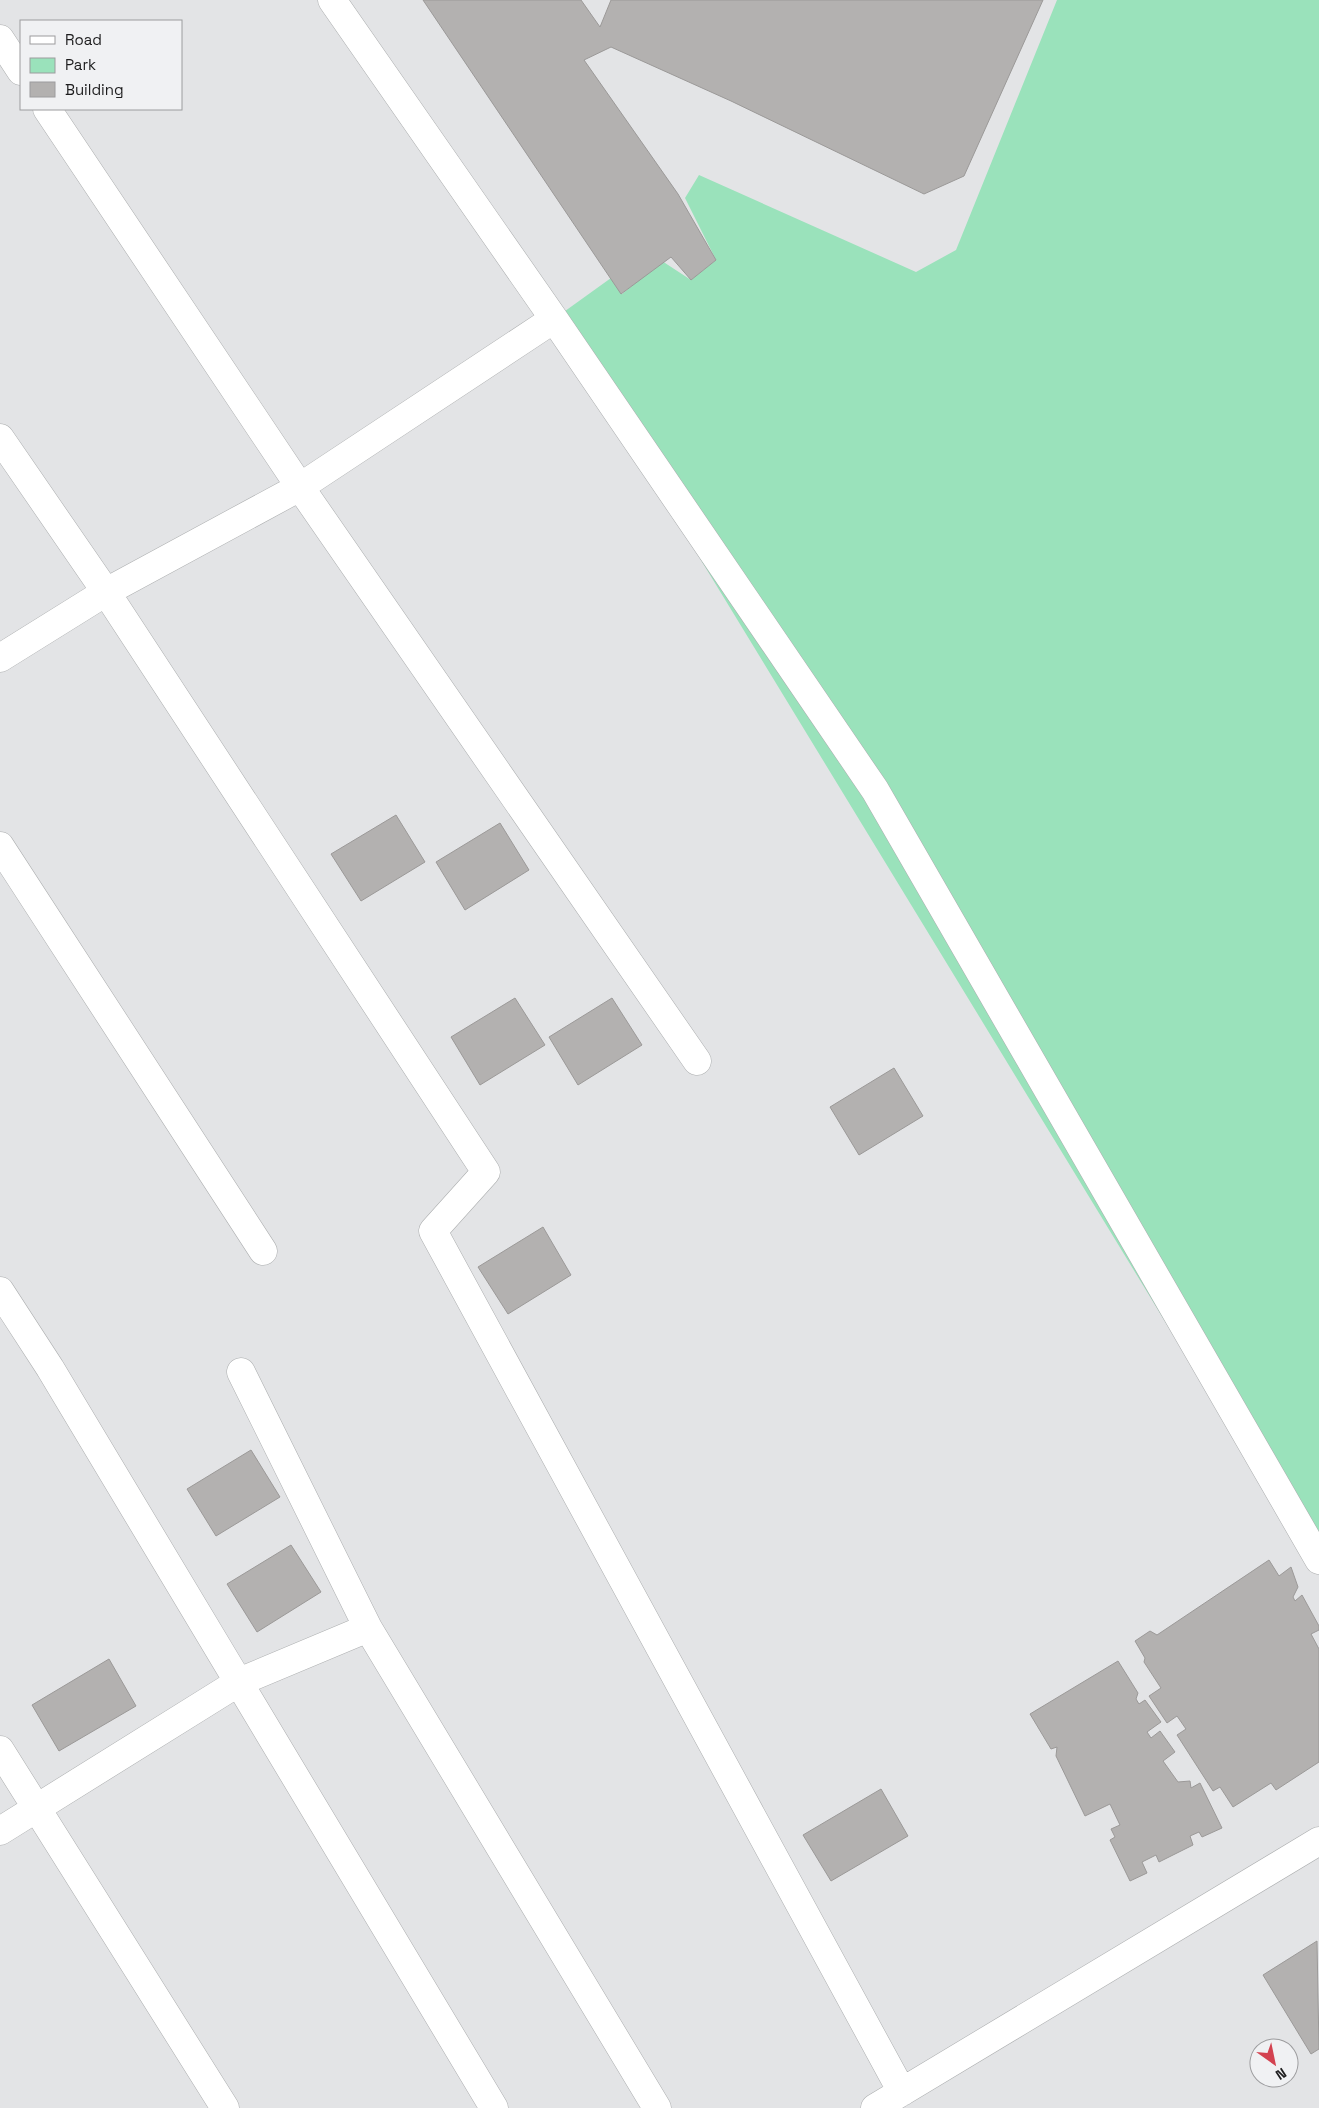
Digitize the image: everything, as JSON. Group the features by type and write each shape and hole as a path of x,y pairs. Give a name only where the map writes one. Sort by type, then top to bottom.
{"street":[{"path":"332,0 554,319 875,790 1319,1560"},
{"path":"0,39 20,69"},
{"path":"48,110 300,487 697,1061"},
{"path":"0,658 106,592 300,487 554,319"},
{"path":"0,438 106,592 486,1172 434,1231 902,2092"},
{"path":"0,846 262,1251"},
{"path":"0,1291 50,1368 494,2108"},
{"path":"241,1372 368,1628 657,2108"},
{"path":"0,1831 239,1682 368,1628"},
{"path":"0,1750 225,2108"},
{"path":"875,2108 1319,1841"}],"green space":[{"path":"1057,0 1319,0 1319,1574 554,319 611,278 622,294 662,261 691,280 716,260 685,198 699,175 916,272 956,250"}],"building":[{"path":"423,0 581,0 600,27 611,0 1043,0 964,176 924,194 731,101 611,47 584,60 678,194 716,260 691,280 671,257 621,294"},
{"path":"396,815 425,862 361,901 331,854"},
{"path":"500,823 529,870 465,910 436,862"},
{"path":"515,998 545,1045 480,1085 451,1037"},
{"path":"612,998 642,1045 578,1085 549,1037"},
{"path":"894,1068 923,1116 859,1155 830,1107"},
{"path":"543,1227 571,1275 508,1314 478,1267"},
{"path":"251,1450 280,1497 216,1536 187,1489"},
{"path":"291,1545 321,1592 257,1632 227,1584"},
{"path":"1269,1560 1279,1576 1291,1567 1298,1587 1293,1597 1295,1601 1302,1595 1319,1626 1319,1630 1311,1634 1319,1649 1319,1762 1276,1790 1271,1783 1233,1807 1220,1787 1213,1791 1177,1735 1186,1729 1177,1716 1167,1723 1149,1696 1161,1688 1144,1662 1145,1658 1135,1641 1150,1631 1157,1635"},
{"path":"109,1659 136,1706 59,1751 32,1705"},
{"path":"1118,1661 1138,1693 1136,1699 1139,1704 1145,1700 1161,1722 1147,1732 1151,1738 1160,1731 1175,1752 1163,1761 1178,1782 1190,1781 1191,1788 1200,1783 1222,1828 1202,1837 1199,1832 1190,1836 1193,1845 1159,1862 1156,1855 1142,1862 1147,1873 1130,1881 1110,1840 1115,1837 1111,1829 1120,1825 1110,1804 1085,1816 1056,1756 1057,1747 1051,1749 1030,1714"},
{"path":"881,1789 908,1836 831,1881 803,1835"},
{"path":"1317,1941 1319,2049 1311,2054 1263,1975"}]}
